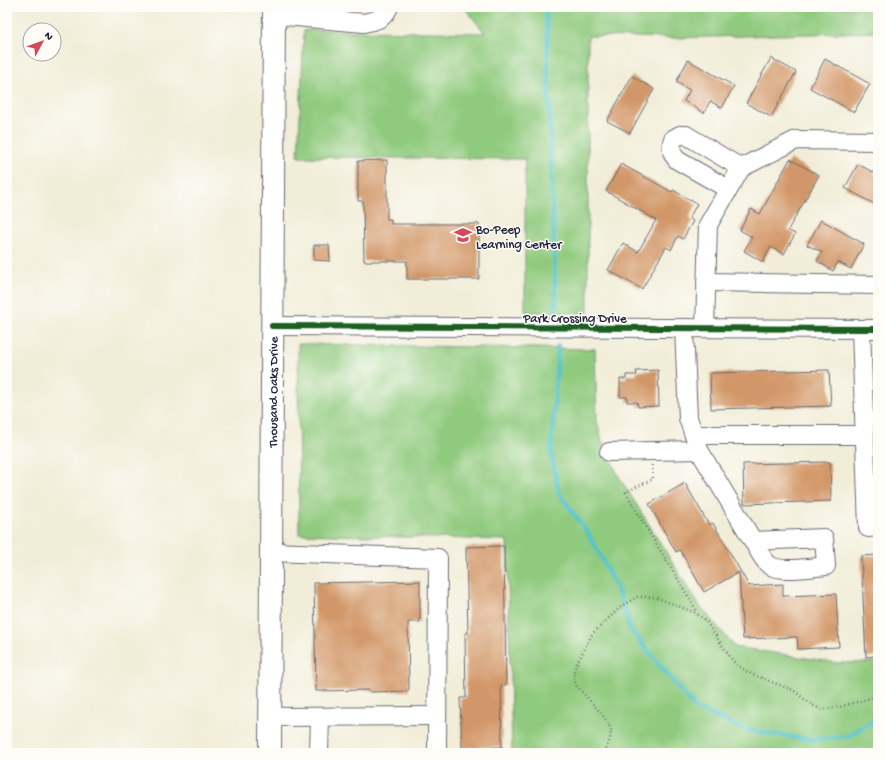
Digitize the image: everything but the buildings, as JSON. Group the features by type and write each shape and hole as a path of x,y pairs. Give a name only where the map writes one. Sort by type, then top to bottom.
{"main road":[{"name":"Thousand Oaks Drive","path":"270,753 274,11"}],"street":[{"path":"274,11 345,14 364,23 378,20 389,7"},
{"path":"728,189 677,160 672,154 670,146 673,138 680,135 686,135 741,168"},
{"path":"705,328 708,225 741,168 796,140 878,141"},
{"path":"706,282 878,284"},
{"name":"Park Crossing Drive","path":"272,326 869,329"},
{"path":"684,328 688,418 696,442 753,541"},
{"path":"869,329 865,435 868,528 878,527"},
{"path":"609,452 652,451 696,442 865,435"},
{"path":"271,552 438,558 437,753"},
{"path":"270,717 437,716"},
{"path":"319,753 320,717"}],"path":[{"path":"652,451 654,479 626,492 693,604 696,613"},
{"path":"604,753 610,740 611,730 600,712 575,684 574,669 592,634 623,605 637,597 655,596 696,613 705,620 733,661 740,667 751,674 793,690 812,705 821,709 839,707 878,696"}],"green space":[{"path":"464,7 878,7 878,32 677,38 588,36 588,313 525,312 525,159 298,157 304,30 485,33"},
{"path":"298,344 595,349 597,421 602,441 618,475 699,605 735,647 838,663 878,662 878,753 512,753 507,540 299,534"}],"waterway":[{"path":"546,7 556,310"},
{"path":"558,346 551,453 559,493 587,532 601,557 619,593 630,629 695,708 746,730 814,740 848,736 878,717"}],"cycle path":[{"path":"272,326 878,329"}],"place":[{"name":"Bo-Peep Learning Center","path":"463,235"}]}
